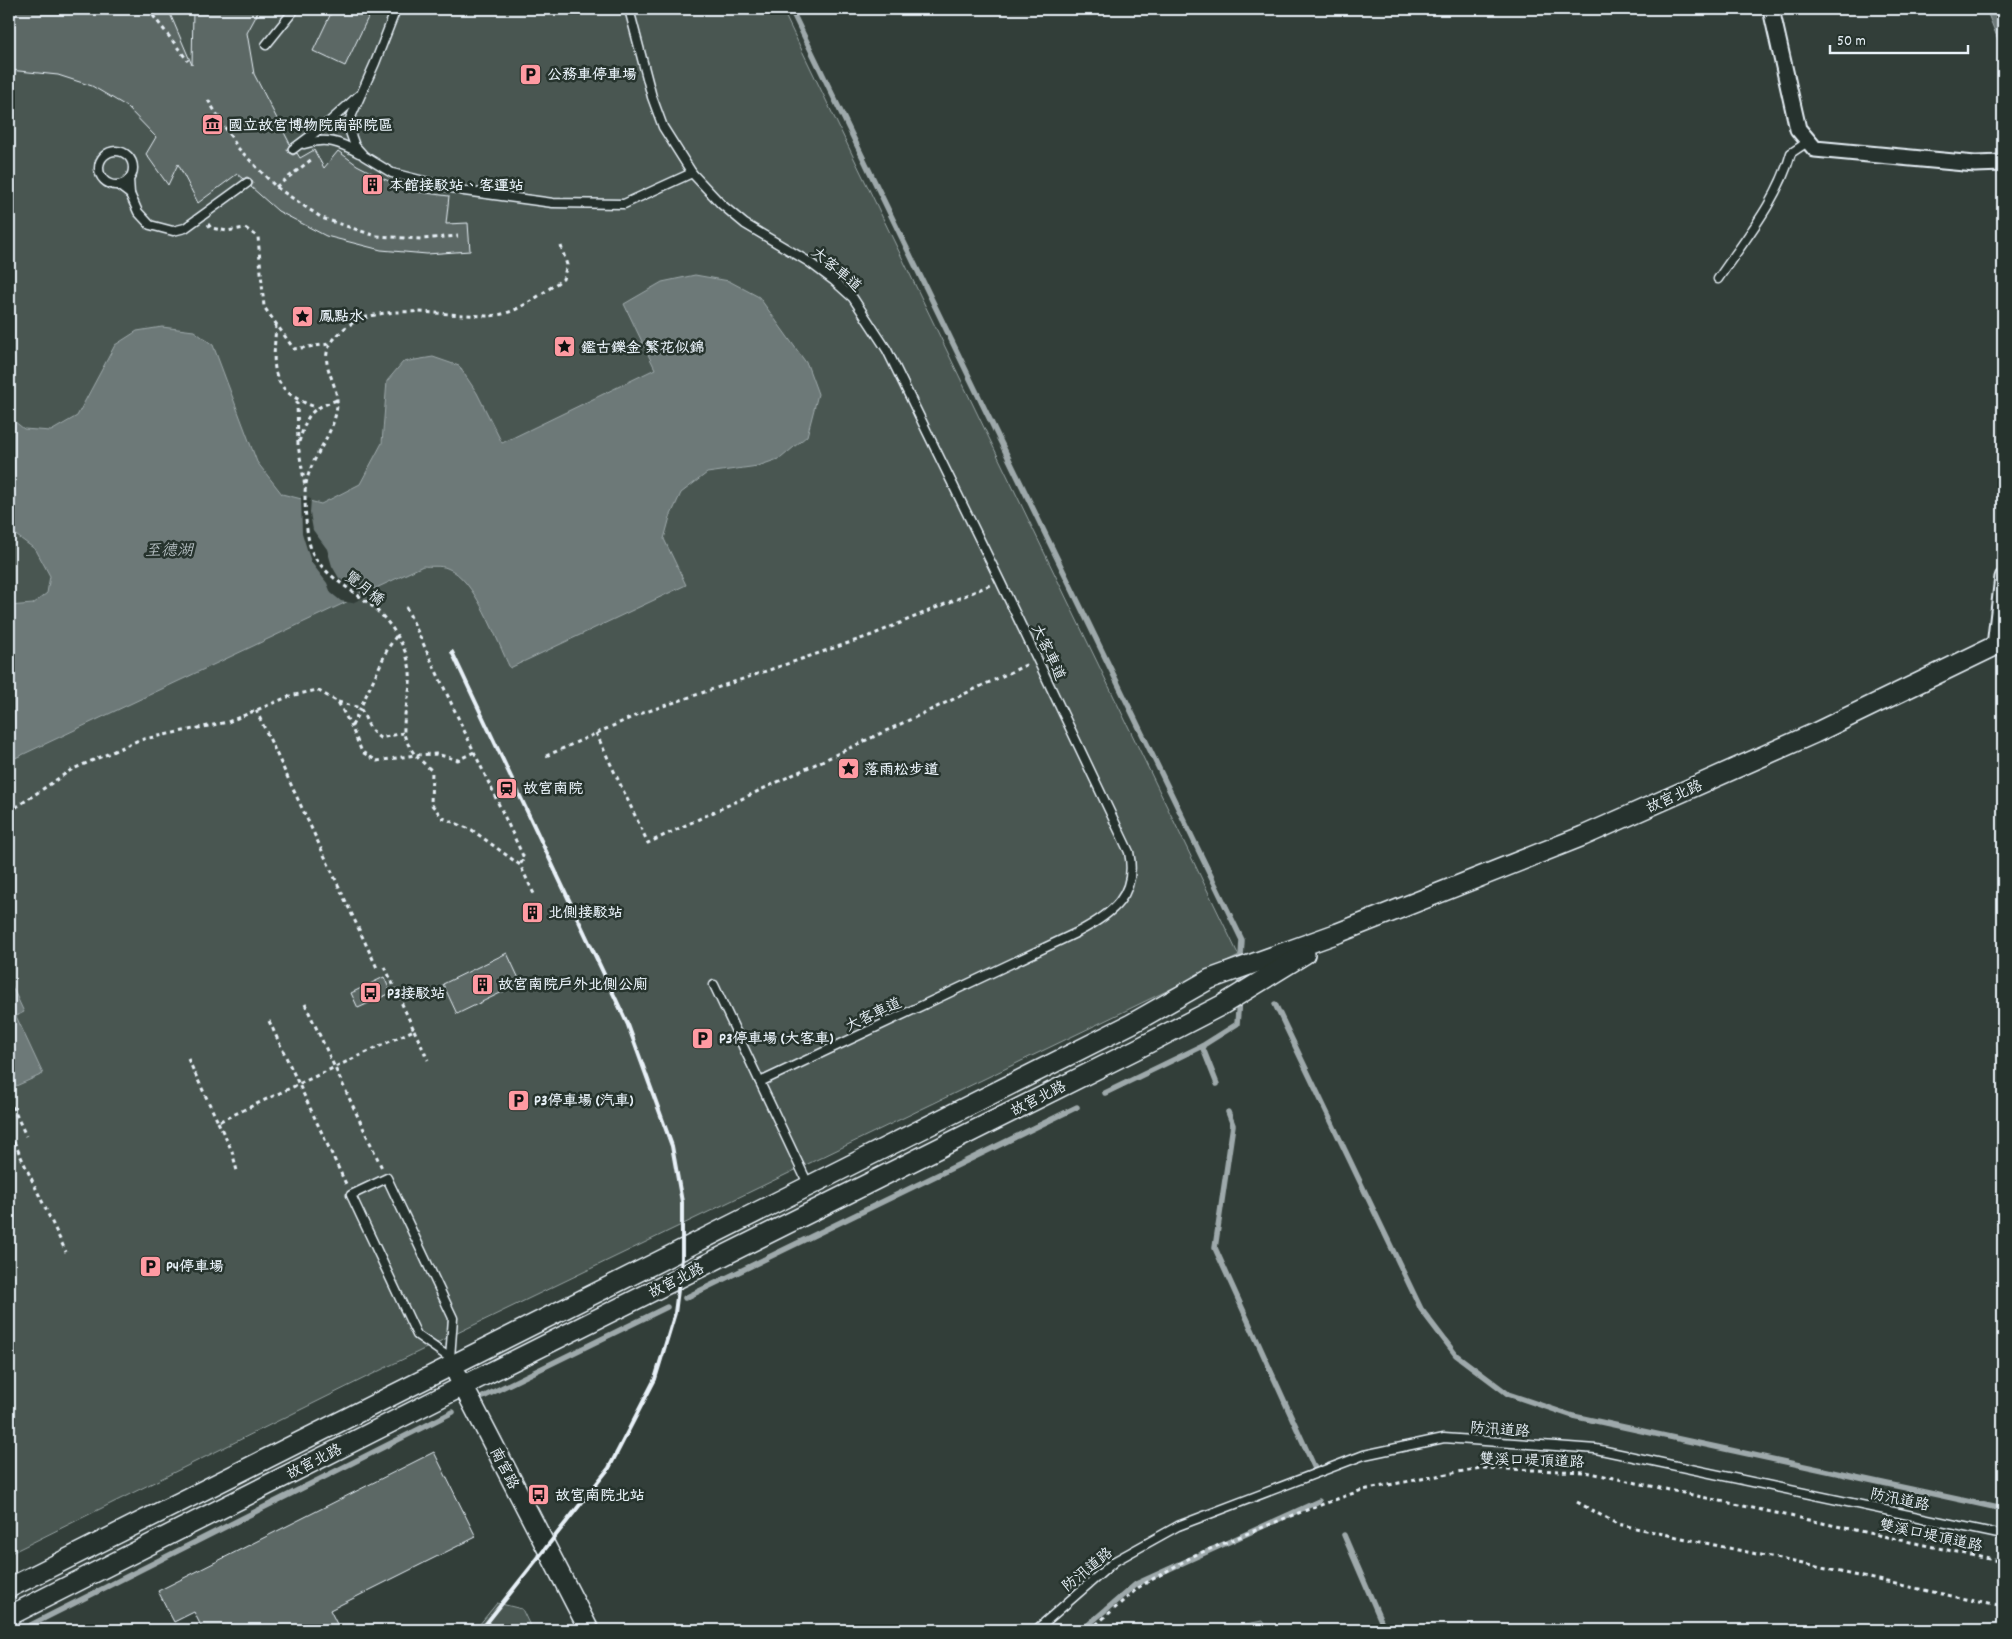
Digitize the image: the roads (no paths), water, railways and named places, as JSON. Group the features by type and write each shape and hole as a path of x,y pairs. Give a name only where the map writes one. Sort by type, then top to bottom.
{"street":[{"path":"1771,9 1798,128 1815,149 1975,164 2003,163"},
{"path":"1999,644 2003,577"},
{"name":"故宮北路","path":"9,1588 451,1361 809,1186 1131,1024 1210,979 1338,933 1583,836 1815,733 1999,644"},
{"name":"故宮北路","path":"9,1616 463,1386 1146,1045 1222,1005 1338,933"},
{"name":"南宮路","path":"451,1361 589,1630"}],"lane":[{"path":"266,45 295,9"},
{"path":"364,156 355,146 350,132 350,119 396,9"},
{"name":"大客車道","path":"629,9 652,97 663,127 692,173 721,204 746,224 809,262 853,298 872,326 894,364 1000,581 1128,852 1132,868 1127,887 1119,903 1104,918 760,1082"},
{"path":"361,93 329,122 295,147 325,140 344,144 392,173 411,179 464,191 553,203 624,204 692,173"},
{"path":"1718,279 1773,198 1785,173 1791,153 1809,142"},
{"path":"130,194 118,185 106,182 101,177 99,164 107,154 120,152 130,160 132,172 129,178 130,194 138,212 150,225 173,231 185,228 246,183"},
{"path":"118,185 129,178"},
{"path":"714,985 809,1186"},
{"path":"387,1178 453,1318 451,1361 417,1335 351,1195 387,1178"},
{"name":"防汛道路","path":"1036,1630 1115,1561 1178,1526 1364,1455 1444,1438 1596,1449 2003,1535"}],"water":[{"path":"1986,9 2003,9 2003,52"},
{"name":"至德湖","path":"695,275 729,281 759,297 807,364 818,394 807,436 781,458 758,466 707,473 681,493 670,517 664,539 686,585 510,668 492,627 467,584 457,574 447,568 423,566 9,761 9,606 33,604 47,593 50,576 36,550 9,530 9,417 24,429 51,431 77,416 115,345 137,331 162,327 194,331 213,345 257,462 282,494 321,504 360,484 382,443 387,381 403,362 433,357 459,366 477,393 502,443 655,369 624,304 662,282"},
{"path":"9,980 24,1012 16,1016 43,1074 16,1086 9,1071 14,1068 9,1056"}],"waterway":[{"path":"791,9 1242,940 1239,990"},
{"path":"1202,1046 1237,1024 1239,1000"},
{"path":"1275,1004 1421,1309 1456,1355 1508,1394 1573,1416 2003,1509"},
{"path":"1105,1093 1202,1046 1217,1084"},
{"path":"685,1298 1077,1107"},
{"path":"1228,1112 1233,1125 1215,1248 1317,1473"},
{"path":"483,1397 667,1307"},
{"path":"21,1630 453,1412"},
{"path":"1082,1630 1136,1584 1319,1501"},
{"path":"1344,1535 1385,1630"}],"railway":[{"path":"452,652 628,1025 672,1146 682,1202 682,1259 675,1313 655,1379 609,1468 481,1630"}],"place":[{"name":"公務車停車場","path":"531,74"},
{"name":"國立故宮博物院南部院區","path":"212,125"},
{"name":"本館接駁站、客運站","path":"373,185"},
{"name":"鳳點水","path":"303,316"},
{"name":"鑑古鑠金 繁花似錦","path":"565,347"},
{"name":"落雨松步道","path":"848,769"},
{"name":"故宮南院","path":"507,788"},
{"name":"北側接駁站","path":"532,912"},
{"name":"故宮南院戶外北側公廁","path":"482,984"},
{"name":"P3接駁站","path":"371,993"},
{"name":"P3停車場 (大客車)","path":"703,1038"},
{"name":"P3停車場 (汽車)","path":"518,1100"},
{"name":"P4停車場","path":"150,1266"},
{"name":"故宮南院北站","path":"539,1495"}]}
